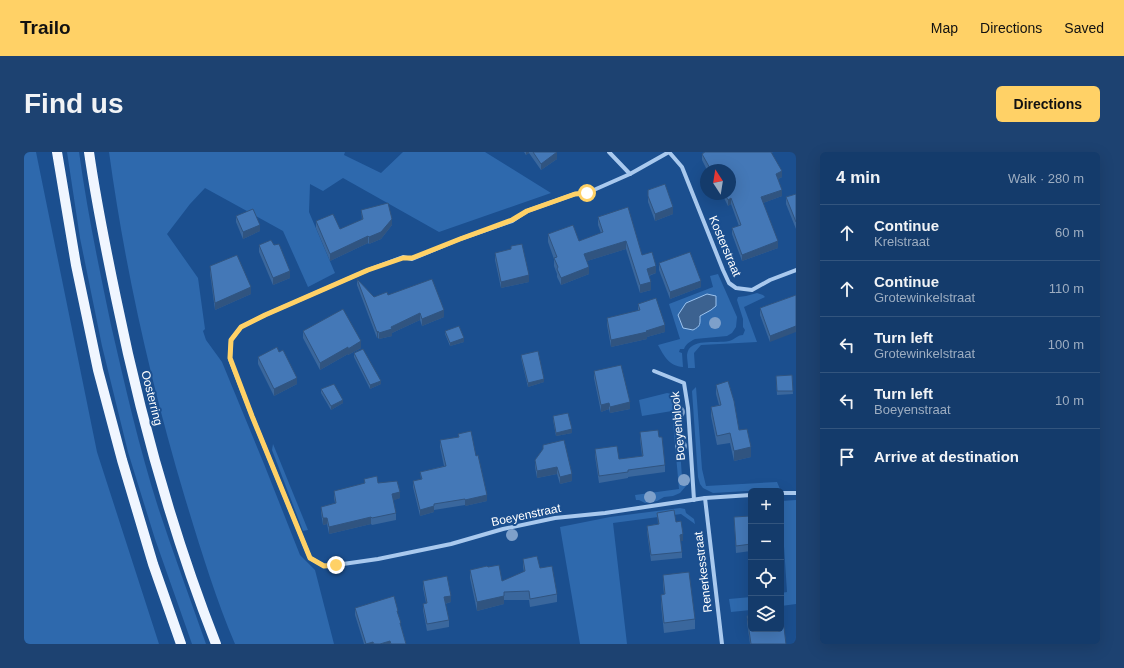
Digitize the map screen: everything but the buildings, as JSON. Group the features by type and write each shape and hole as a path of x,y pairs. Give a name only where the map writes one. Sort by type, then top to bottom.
{"main road":[{"path":"57,152 76,265 100,377 122,460 153,564 181,644"},
{"name":"Oosterring","path":"89,152 107,256 126,346 151,446 184,556 216,644"}],"street":[{"path":"609,152 630,174 669,152"},
{"name":"Kosterstraat","path":"669,152 682,167 729,283 736,288 752,290 770,280 796,270"},
{"name":"Boeyenstraat","path":"630,174 587,193 575,194 527,211 512,220 412,258 403,258 368,270 265,315 241,327 231,340 230,358 257,430 310,558 324,566 378,559 452,544 503,529 555,518 605,513 705,498 748,495"},
{"name":"Boeyenblook","path":"654,371 684,383 688,408 694,500"},
{"path":"784,493 796,493"},
{"name":"Renerkesstraat","path":"705,498 722,644"}],"shaded area":[{"path":"24,152 36,152 97,452 159,644 24,644"},
{"path":"67,152 79,152 89,217 111,325 138,439 158,507 206,644 192,644 155,539 128,452 102,346 80,238"},
{"path":"109,152 345,152 344,155 381,173 403,152 485,152 551,193 439,232 343,178 323,191 310,184 309,212 335,273 308,287 283,231 205,188 190,204 167,234 198,278 205,329 203,331 206,340 222,362 300,555 315,570 334,644 235,644 202,553 161,412 131,283 115,196"},
{"path":"718,274 737,317 736,327 732,333 727,336 695,339 691,341 684,349 680,349 679,352 682,353 683,367 674,365 665,357 658,345 680,339 669,304 713,287 710,276"},
{"path":"757,293 765,297 744,307 757,342 701,345 694,353 695,368 688,368 687,355 689,349 698,343 724,342 743,335 745,330 737,300 738,297"},
{"path":"707,294 716,296 716,306 700,316 700,324 696,329 693,330 683,328 678,315 686,303"},
{"path":"696,387 702,469 706,486 777,482 780,488 748,488 748,491 713,493 703,488 698,477 692,391"},
{"path":"667,393 675,396 679,400 681,406 681,414 678,415 679,443 684,443 684,448 680,448 682,478 687,478 686,486 680,493 673,496 664,497 657,501 645,503 636,500 635,495 679,489 672,411 642,416 639,400"},
{"path":"273,444 308,530 303,531 272,450"},
{"path":"796,500 796,604 784,606 784,592 787,592 784,546 784,501"},
{"path":"680,508 685,509 686,513 694,519 695,524 681,514 613,523 627,644 580,644 560,527 610,517"},
{"path":"748,597 748,610 731,612 729,599"}],"route":[{"path":"336,565 324,566 318,564 310,558 230,358 231,340 241,327 368,270 403,258 412,258 512,220 527,211 575,194 587,193"}]}
